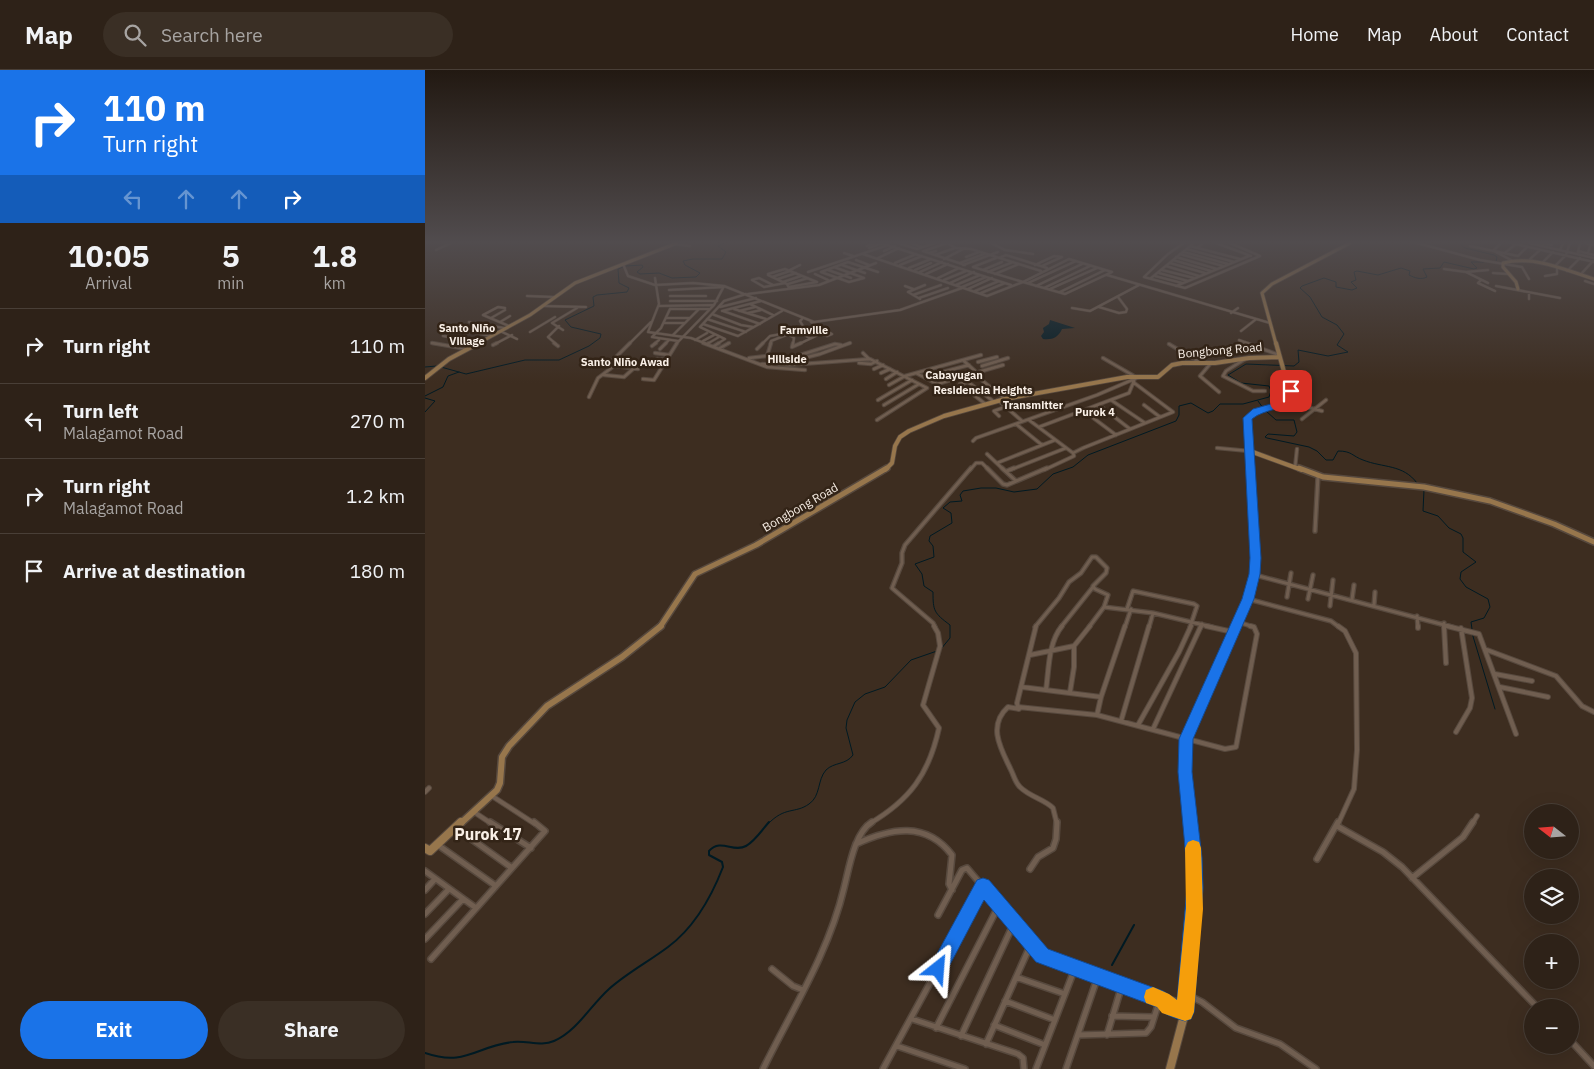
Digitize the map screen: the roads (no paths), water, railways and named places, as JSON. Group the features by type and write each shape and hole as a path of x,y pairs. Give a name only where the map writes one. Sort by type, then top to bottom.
{"street":[{"path":"425,378 441,364 530,315 566,290"},
{"path":"656,290 659,306 648,331 682,336 771,368 805,370"},
{"path":"678,341 652,337 657,333 666,318 671,305 669,290 683,290"},
{"path":"678,290 679,296"},
{"path":"699,296 703,290"},
{"path":"643,379 654,380 678,341 714,305 723,290"},
{"path":"733,290 811,322 832,334 828,336 804,328 771,341 768,354 764,357 746,358"},
{"path":"713,346 725,340 700,327 724,301 766,290"},
{"path":"914,290 908,292 925,301"},
{"path":"913,295 928,290"},
{"path":"919,298 943,290"},
{"path":"811,322 896,311 958,290"},
{"path":"968,290 988,295 1001,290"},
{"path":"974,292 979,290"},
{"path":"980,294 990,290"},
{"path":"1050,290 1068,293 1075,290"},
{"path":"1059,292 1064,290"},
{"path":"1072,308 1087,311 1099,307 1131,290"},
{"path":"1154,290 1269,323"},
{"path":"1265,290 1262,295 1269,323 1291,394 1288,402"},
{"path":"1522,290 1542,296 1560,298"},
{"path":"1529,292 1529,298"},
{"path":"527,296 554,297"},
{"path":"669,296 706,296"},
{"path":"720,307 756,298"},
{"path":"1099,307 1126,312 1127,309 1117,298"},
{"path":"670,301 717,301"},
{"path":"760,324 722,311 762,301"},
{"path":"750,304 774,315"},
{"path":"659,306 714,305"},
{"path":"543,306 586,307"},
{"path":"491,318 505,309 498,307 483,315 509,326"},
{"path":"563,330 553,323 578,307"},
{"path":"739,311 755,307"},
{"path":"1231,313 1238,308"},
{"path":"669,309 709,309"},
{"path":"672,335 699,309"},
{"path":"732,309 767,320"},
{"path":"747,314 761,310"},
{"path":"703,324 735,336 746,332 782,310"},
{"path":"756,316 768,312"},
{"path":"712,314 741,325 754,327"},
{"path":"500,322 510,316"},
{"path":"530,332 536,331 553,317 560,318"},
{"path":"666,318 690,318"},
{"path":"707,319 746,332"},
{"path":"802,319 800,321 804,328"},
{"path":"1241,331 1255,320"},
{"path":"638,370 608,365 652,321"},
{"path":"469,322 504,328"},
{"path":"663,323 685,323"},
{"path":"557,346 548,337 559,326"},
{"path":"456,329 491,336"},
{"path":"499,331 512,335 517,339"},
{"path":"796,331 810,338"},
{"path":"695,340 708,332"},
{"path":"757,349 770,336 793,333"},
{"path":"788,334 794,338 791,346 793,347 821,334"},
{"path":"493,345 512,335"},
{"path":"703,341 714,335"},
{"path":"443,336 480,342"},
{"path":"707,344 720,337"},
{"path":"652,346 660,339"},
{"path":"660,349 669,340"},
{"path":"1239,340 1280,356"},
{"path":"432,343 467,349"},
{"path":"791,363 851,343"},
{"path":"1243,349 1245,343"},
{"path":"719,349 729,344"},
{"path":"1169,344 1199,362"},
{"path":"655,353 669,355"},
{"path":"863,353 870,359 891,368 927,388 877,420"},
{"path":"889,385 905,376 981,355"},
{"name":"Bongbong Road","path":"427,851 437,845 492,796 499,787 504,754 547,706 622,656 659,628 695,574 751,548 886,469 893,459 898,440 909,431 944,416 995,400 1134,380 1140,377 1158,377 1172,365 1280,356"},
{"path":"978,362 997,357"},
{"path":"973,358 988,371"},
{"path":"982,366 1008,358"},
{"path":"1073,453 1173,411 1103,358"},
{"path":"1245,358 1226,371 1223,376 1251,390 1265,391"},
{"path":"657,359 666,360"},
{"path":"759,363 870,359"},
{"path":"963,360 988,386 1005,398"},
{"path":"859,363 871,364 877,362"},
{"path":"1211,363 1200,376 1219,392"},
{"path":"875,369 883,365"},
{"path":"924,377 969,365"},
{"path":"915,373 937,384 988,371 1003,365"},
{"path":"589,396 599,378 614,366"},
{"path":"613,376 623,368"},
{"path":"881,373 891,368"},
{"path":"958,368 966,376"},
{"path":"603,375 624,377 633,369"},
{"path":"886,378 898,372"},
{"path":"934,374 947,382"},
{"path":"878,400 912,380"},
{"path":"1039,428 1129,393 1134,380"},
{"path":"973,441 976,438 1134,380"},
{"path":"983,404 960,384 968,382 1005,406 1022,421"},
{"path":"884,405 920,384"},
{"path":"1302,405 1305,399"},
{"path":"1111,400 1145,423"},
{"path":"1302,419 1326,400"},
{"path":"1170,1069 1185,1009 1195,882 1185,772 1186,739 1248,599 1255,574 1247,418 1251,413 1288,402 1321,411"},
{"path":"1098,405 1130,429"},
{"path":"1144,405 1160,418"},
{"path":"999,416 994,411 1005,406"},
{"path":"1083,411 1116,435"},
{"path":"1029,419 1073,453"},
{"path":"1016,424 1042,446"},
{"path":"997,463 1055,440"},
{"path":"1007,471 1066,448"},
{"path":"1217,448 1250,451 1318,476 1424,487 1479,498 1554,524 1594,542"},
{"path":"1295,468 1297,449"},
{"path":"763,1069 803,990 836,918 855,844 871,822 891,810 915,786 928,764 939,732 938,725 923,705 938,658 940,646 938,633 933,623 892,588 902,562 903,549 945,496 977,463 982,463 1005,485 1071,459 1074,456 1073,453"},
{"path":"987,454 1016,481"},
{"path":"1315,532 1318,476"},
{"path":"1020,709 1017,704 1030,655 1033,632 1069,582 1081,573 1095,556 1107,568 1106,573 1094,584 1060,627 1051,650 1046,690"},
{"path":"1287,597 1291,573"},
{"path":"1255,574 1310,590 1444,623 1479,634 1487,650 1516,734"},
{"path":"1308,599 1313,575"},
{"path":"1329,606 1333,580"},
{"path":"1352,600 1354,585"},
{"path":"1070,692 1075,666 1074,646 1104,607 1108,595 1093,587"},
{"path":"1097,715 1133,591 1196,604 1193,622 1139,725"},
{"path":"1374,605 1375,592"},
{"path":"1248,599 1331,621 1345,631 1354,648 1356,666 1356,780 1351,798 1317,859"},
{"path":"1104,607 1153,613 1233,632"},
{"path":"1121,721 1153,613"},
{"path":"1417,616 1417,628"},
{"path":"1030,869 1039,856 1049,853 1053,848 1056,840 1055,818 1053,808 1050,805 1028,794 1018,785 999,747 996,733 1003,712 1008,707 1097,715 1225,749 1236,747 1257,634 1254,627 1238,622"},
{"path":"1444,623 1443,637 1446,663"},
{"path":"1153,729 1202,624"},
{"path":"1456,732 1470,708 1472,698 1461,628"},
{"path":"1030,655 1074,646"},
{"path":"1487,650 1556,676 1563,682 1581,706 1594,712"},
{"path":"1495,674 1532,681"},
{"path":"1022,687 1101,697"},
{"path":"1499,687 1548,697"},
{"path":"425,792 429,788"},
{"path":"431,959 545,830 492,796"},
{"path":"474,812 531,848"},
{"path":"1412,878 1463,838 1477,816"},
{"path":"1337,826 1383,852 1412,878 1529,999"},
{"path":"456,828 512,868"},
{"path":"855,844 892,830 912,831 932,836 943,843 952,855 949,884 952,890"},
{"path":"437,845 496,886"},
{"path":"938,915 964,868 968,868 1042,956 1122,984 1161,1000 1168,1006 1185,1009"},
{"path":"425,871 476,908"},
{"path":"425,890 435,880"},
{"path":"883,1069 983,886"},
{"path":"425,914 449,889"},
{"path":"425,940 463,899"},
{"path":"936,1028 999,905"},
{"path":"961,1036 1014,923"},
{"path":"986,1044 1031,943"},
{"path":"1036,1069 1075,968"},
{"path":"772,969 782,975 790,986 803,990"},
{"path":"1066,1069 1098,976"},
{"path":"1016,977 1065,994"},
{"path":"1107,1035 1122,984"},
{"path":"1187,994 1202,1002 1235,1028 1279,1044 1316,1069"},
{"path":"1077,1035 1146,1033 1151,1027 1161,1000"},
{"path":"1005,1001 1055,1020"},
{"path":"1112,1016 1154,1017"},
{"path":"911,1020 1021,1056 1024,1061 1024,1069"},
{"path":"994,1025 1045,1045"},
{"path":"897,1046 965,1069"},
{"path":"1579,1050 1594,1066"}],"water":[{"path":"1050,320 1075,328 1062,329 1054,338 1043,339 1041,336 1044,332 1043,328 1049,324"}],"waterway":[{"path":"459,372 466,374 525,360 559,360 589,346 600,338 601,334 571,327 565,320 594,306 593,297 597,295 627,292 628,290"},
{"path":"941,649 950,638 950,625 935,611 933,592 924,586 922,574 915,564 934,557 933,546 929,541 930,536 952,523 951,513 943,508 950,502 962,501 960,495 963,491 981,488 996,488 1014,492 1037,489 1053,474 1073,467 1088,455 1176,421 1179,415 1179,406 1191,403 1208,413 1220,404 1243,404 1269,397 1271,391 1269,386 1241,383 1228,375 1246,364 1294,366 1299,362 1298,350 1328,356 1348,352 1337,345 1344,334 1337,325 1322,317 1310,297 1302,290"},
{"path":"425,367 437,366"},
{"path":"441,367 459,372"},
{"path":"425,396 443,387 448,376 459,372"},
{"path":"425,398 435,401 425,412"},
{"path":"1258,401 1263,408"},
{"path":"1266,411 1276,420 1294,420 1297,432 1294,436 1268,434 1265,437 1267,438 1309,447 1317,451 1326,460 1333,460 1338,451 1346,452 1370,463 1399,469 1417,483"},
{"path":"1424,490 1423,511 1438,516 1449,528 1461,534 1463,538 1463,552 1476,562 1461,572 1460,579 1466,587 1488,599 1490,607 1484,618 1471,622 1472,629"},
{"path":"1472,633 1495,709"},
{"path":"768,824 785,812 799,809 813,801 821,778 826,770 853,755 846,728 847,720 855,702 865,694 885,687 911,660 937,651"},
{"path":"425,1053 439,1057 461,1057 500,1044 518,1042 549,1043 562,1037 577,1024 602,995 678,939 694,921 713,890 723,867 722,862 709,855 709,851 718,846 736,848 746,846 769,822"},
{"path":"1112,965 1134,925"}],"district":[{"name":"Farmville","path":"804,330"},
{"name":"Santo Niño Village","path":"467,334"},
{"name":"Hillside","path":"787,359"},
{"name":"Santo Niño Awad","path":"625,362"},
{"name":"Cabayugan","path":"954,375"},
{"name":"Residencia Heights","path":"983,390"},
{"name":"Transmitter","path":"1033,405"},
{"name":"Purok 4","path":"1095,412"},
{"name":"Purok 17","path":"488,834"}]}
